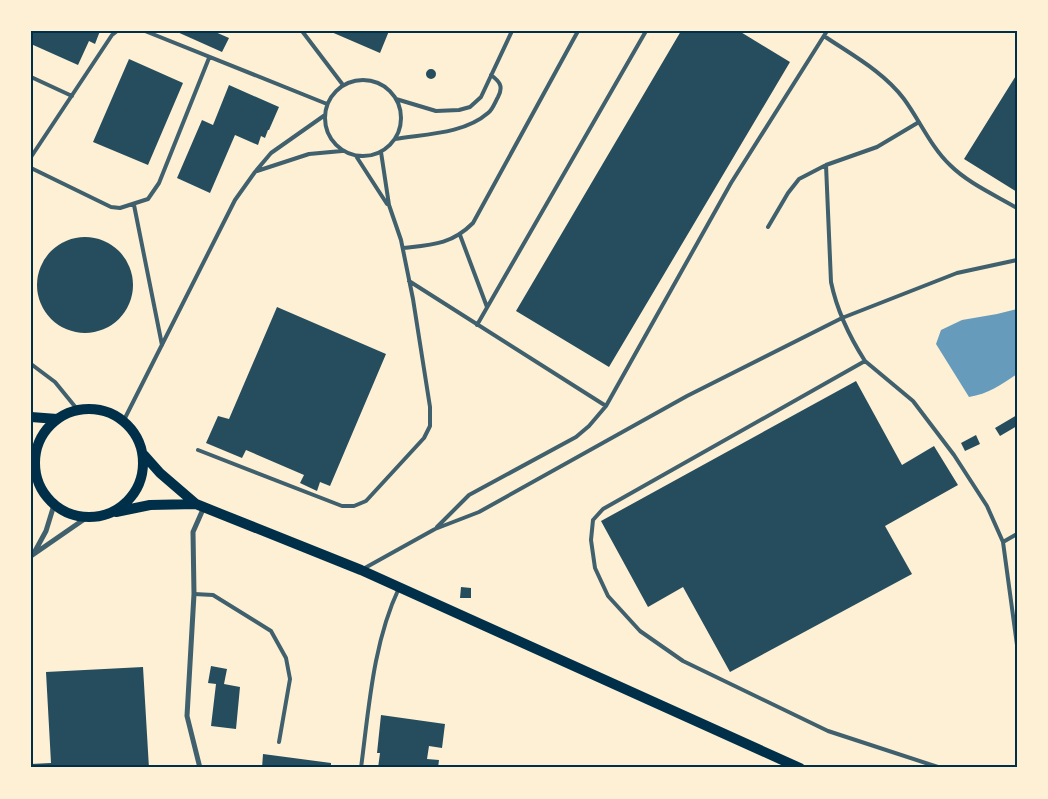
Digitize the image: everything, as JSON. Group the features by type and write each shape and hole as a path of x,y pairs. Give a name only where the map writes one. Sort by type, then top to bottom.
{"main road":[{"path":"31,417 57,418 77,409 93,408 110,412 124,420 137,436 144,455 160,473 200,506 361,570 800,768"},
{"path":"57,418 40,439 33,463 38,483 46,496 63,513 86,518 150,505 200,506"},
{"path":"113,512 127,503 138,489 143,472 144,455"}],"street":[{"path":"32,555 46,531 54,505"},
{"path":"200,506 192,532 194,594 187,716 200,768"},
{"path":"32,555 86,518"}],"lane":[{"path":"31,157 116,31"},
{"path":"145,31 327,104"},
{"path":"302,31 343,85"},
{"path":"396,99 436,111 460,110 476,103 481,97 512,31"},
{"path":"402,248 449,241 473,223 578,31"},
{"path":"477,325 646,31"},
{"path":"435,529 469,495 576,437 589,426 606,406 731,183 827,31"},
{"path":"824,36 887,80 904,98 932,143 954,169 1017,208"},
{"path":"31,168 111,206 120,208 148,200 159,183 209,58"},
{"path":"395,139 458,128 470,124 486,114 490,111 501,92 499,80 491,75"},
{"path":"31,77 72,96"},
{"path":"366,80 378,83 389,89 396,99 402,119 400,130 389,147 381,152 369,156 356,156 335,144 329,135 325,115 327,104 343,85 354,81 366,80"},
{"path":"124,420 235,200 271,153 325,115"},
{"path":"768,227 788,193 799,179 826,165 877,147 919,122"},
{"path":"255,172 309,154 343,150"},
{"path":"198,450 342,506 354,506 366,501 424,438 430,426 430,407 409,282 402,248 389,205 381,152"},
{"path":"356,156 389,205"},
{"path":"826,165 831,282 835,301 865,361 913,401 954,455 987,506 1003,542 1017,645"},
{"path":"134,205 162,346"},
{"path":"460,234 487,307"},
{"path":"361,570 435,529 479,512 687,396 842,318 958,273 1017,260"},
{"path":"409,282 606,406"},
{"path":"865,361 603,509 593,520 591,540 595,568 608,596 640,631 683,661 828,731 940,768"},
{"path":"31,364 55,382 77,409"},
{"path":"1003,542 1017,534"},
{"path":"361,768 374,674 384,626 391,604 399,588"},
{"path":"194,594 213,595 272,631 286,658 290,679 279,742"}],"water":[{"path":"1017,309 1017,374 988,391 969,397 936,344 941,330 962,320"}],"building":[{"path":"31,31 100,31 95,44 89,41 78,65 31,44"},
{"path":"175,31 213,31 229,38 222,52"},
{"path":"329,31 389,31 380,53"},
{"path":"681,31 739,31 790,62 609,367 516,311"},
{"path":"129,59 183,83 148,165 93,142"},
{"path":"431,69 436,74 431,79 426,74"},
{"path":"1017,74 1017,192 964,159"},
{"path":"229,85 279,107 265,138 261,136 258,145 235,135 210,193 177,178 202,120 213,125"},
{"path":"85,237 104,240 119,251 130,266 133,285 130,304 119,319 104,330 85,333 66,330 51,319 40,304 37,285 40,266 51,251 66,240"},
{"path":"277,307 386,354 330,486 320,482 317,491 300,483 304,475 246,450 242,458 206,443 218,416 229,419"},
{"path":"856,381 902,465 934,446 958,485 885,526 912,574 730,672 683,587 648,607 601,521"},
{"path":"1017,415 1017,426 1000,436 995,428"},
{"path":"976,435 980,444 965,451 961,443"},
{"path":"461,587 471,588 471,598 460,598"},
{"path":"211,666 227,669 224,684 240,687 236,729 211,726 216,684 208,683"},
{"path":"143,667 149,768 31,768 31,764 51,763 46,672"},
{"path":"381,715 445,724 442,748 429,746 427,759 439,760 438,768 378,768 380,753 377,753"},
{"path":"263,754 331,763 331,768 262,768"}]}
